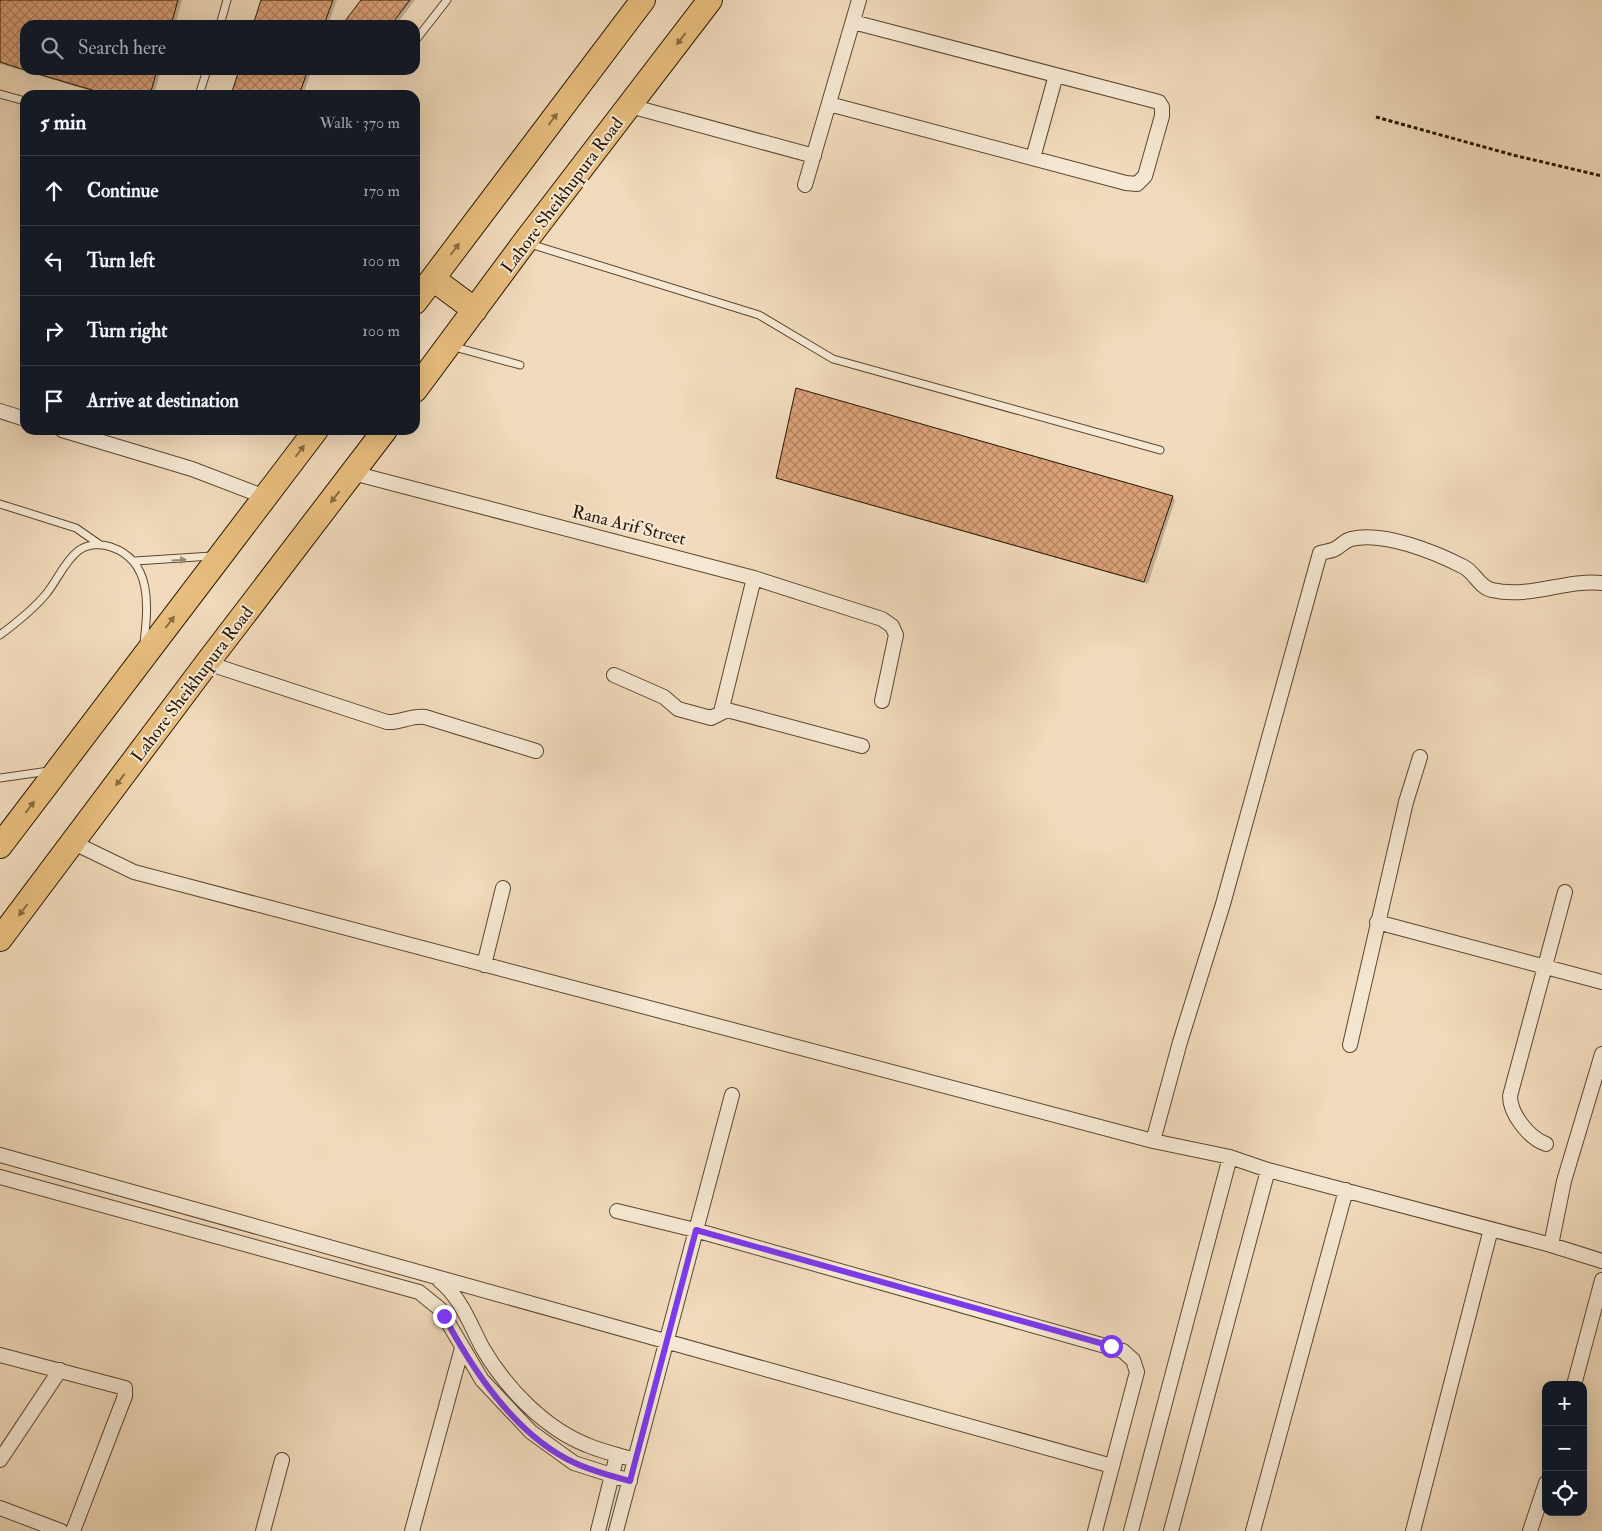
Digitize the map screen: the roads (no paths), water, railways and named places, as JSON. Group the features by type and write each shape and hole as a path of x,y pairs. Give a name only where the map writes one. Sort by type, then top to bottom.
{"highway":[{"path":"420,296 643,0"},
{"name":"Lahore Sheikhupura Road","path":"420,383 524,243 710,0"},
{"path":"433,279 475,310"},
{"path":"0,846 312,435"},
{"name":"Lahore Sheikhupura Road","path":"0,940 207,663 381,435"}],"street":[{"path":"805,185 859,0"},
{"path":"829,104 1126,183 1137,184 1145,176 1162,116 1162,107 1157,101 853,22"},
{"path":"1033,158 1056,74"},
{"path":"630,106 814,156"},
{"path":"0,411 20,417"},
{"path":"79,435 192,469 265,498"},
{"name":"Rana Arif Street","path":"353,473 754,578 882,618 892,626 896,635 882,701"},
{"path":"1153,1141 1180,1042 1223,904 1320,553 1335,549 1350,540 1385,539 1412,546 1459,565 1473,574 1486,589 1508,592 1548,590 1578,583 1602,583"},
{"path":"721,712 754,578"},
{"path":"207,663 387,722 417,716 425,717 536,751"},
{"path":"614,675 664,697 678,709 711,718 727,710 862,746"},
{"path":"1350,1045 1406,802 1420,757"},
{"path":"74,843 134,872 1153,1141 1230,1157 1268,1170 1551,1245 1602,1261"},
{"path":"484,965 503,888"},
{"path":"1546,1144 1535,1139 1526,1129 1510,1100 1564,892"},
{"path":"1377,922 1602,982"},
{"path":"1551,1245 1564,1181 1602,1054"},
{"path":"616,1531 732,1095"},
{"path":"0,1155 1112,1466"},
{"path":"1131,1531 1230,1157"},
{"path":"1171,1531 1268,1170"},
{"path":"0,1177 412,1289 429,1298 440,1309 462,1348 487,1386 510,1413 541,1440 574,1463 630,1481"},
{"path":"1253,1531 1346,1190"},
{"path":"618,1211 696,1230 1122,1351 1133,1360 1137,1372 1096,1531"},
{"path":"1413,1531 1491,1229"},
{"path":"436,1277 456,1297 493,1363 528,1404 574,1439 635,1460"},
{"path":"1575,1381 1602,1280"},
{"path":"412,1531 462,1348"},
{"path":"0,1355 124,1386 126,1391 73,1531"},
{"path":"0,1460 60,1370"},
{"path":"598,1531 617,1455"},
{"path":"263,1531 282,1460"},
{"path":"1530,1531 1542,1495"},
{"path":"0,1508 61,1531"}],"lane":[{"path":"221,20 227,0"},
{"path":"420,35 447,0"},
{"path":"201,90 205,75"},
{"path":"0,94 20,100"},
{"path":"524,243 759,314 833,359 1160,450"},
{"path":"448,346 520,364"},
{"path":"0,504 76,528 99,544 115,548 135,561 144,581 146,595 146,625 140,662"},
{"path":"0,635 28,613 46,595 72,556 80,550 99,544"},
{"path":"135,561 181,560 222,554"},
{"path":"0,778 59,770"}]}
